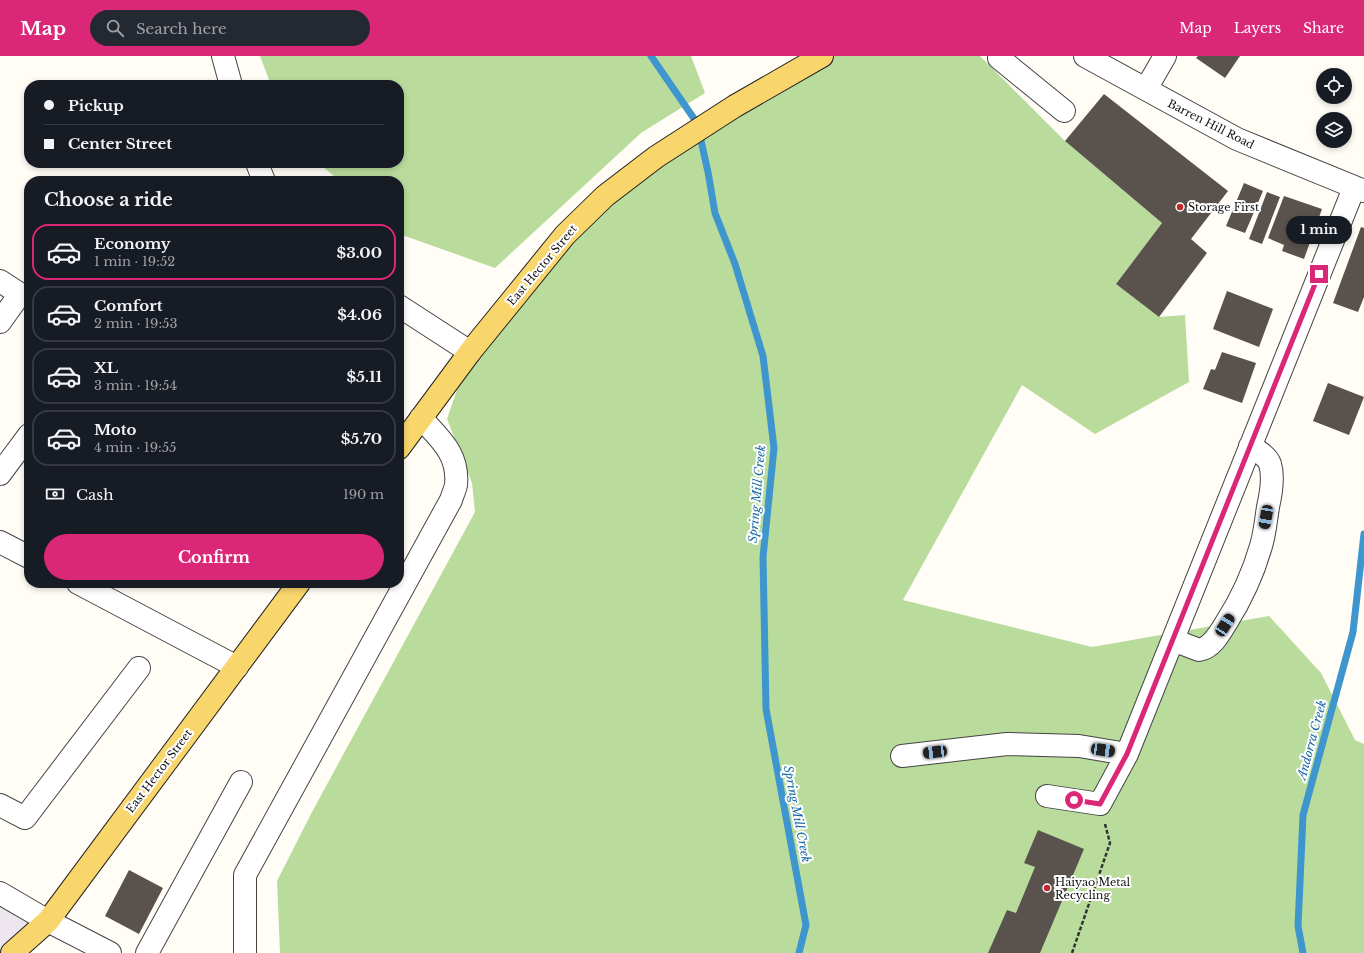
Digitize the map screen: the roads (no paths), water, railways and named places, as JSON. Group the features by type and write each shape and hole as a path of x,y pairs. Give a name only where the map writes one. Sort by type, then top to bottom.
{"main road":[{"name":"East Hector Street","path":"404,441 470,352 565,235 605,196 656,157 735,106 822,56"},
{"name":"East Hector Street","path":"12,953 48,921 294,588"}],"street":[{"path":"223,56 230,80"},
{"path":"1001,56 999,58 1064,111"},
{"name":"Barren Hill Road","path":"1085,56 1237,139 1359,189"},
{"path":"1146,89 1165,56"},
{"path":"1047,796 1100,804 1127,754 1250,446 1359,189"},
{"path":"0,281 20,294 0,322"},
{"path":"404,309 470,352"},
{"path":"404,586 451,500 456,486 454,462 448,447 420,418"},
{"path":"0,474 24,442"},
{"path":"1173,640 1199,650 1208,647 1218,636 1231,615 1251,576 1263,539 1270,499 1272,476 1270,464 1267,459 1250,446"},
{"path":"0,542 24,554"},
{"path":"88,588 237,666"},
{"path":"245,953 245,875 403,588"},
{"path":"0,804 25,818 139,668"},
{"path":"902,756 1007,744 1079,746 1127,754"},
{"path":"147,953 241,782"},
{"path":"0,893 48,921 110,953"}],"waterway":[{"name":"Spring Mill Creek","path":"651,56 697,123 715,213 735,264 763,356 774,448 763,557 766,709 806,925 799,953"},
{"name":"Andorra Creek","path":"1303,953 1298,926 1303,815 1353,632 1364,534"}],"place":[{"name":"Storage First","path":"1180,207"},
{"name":"Haiyao Metal Recycling","path":"1047,888"}]}
